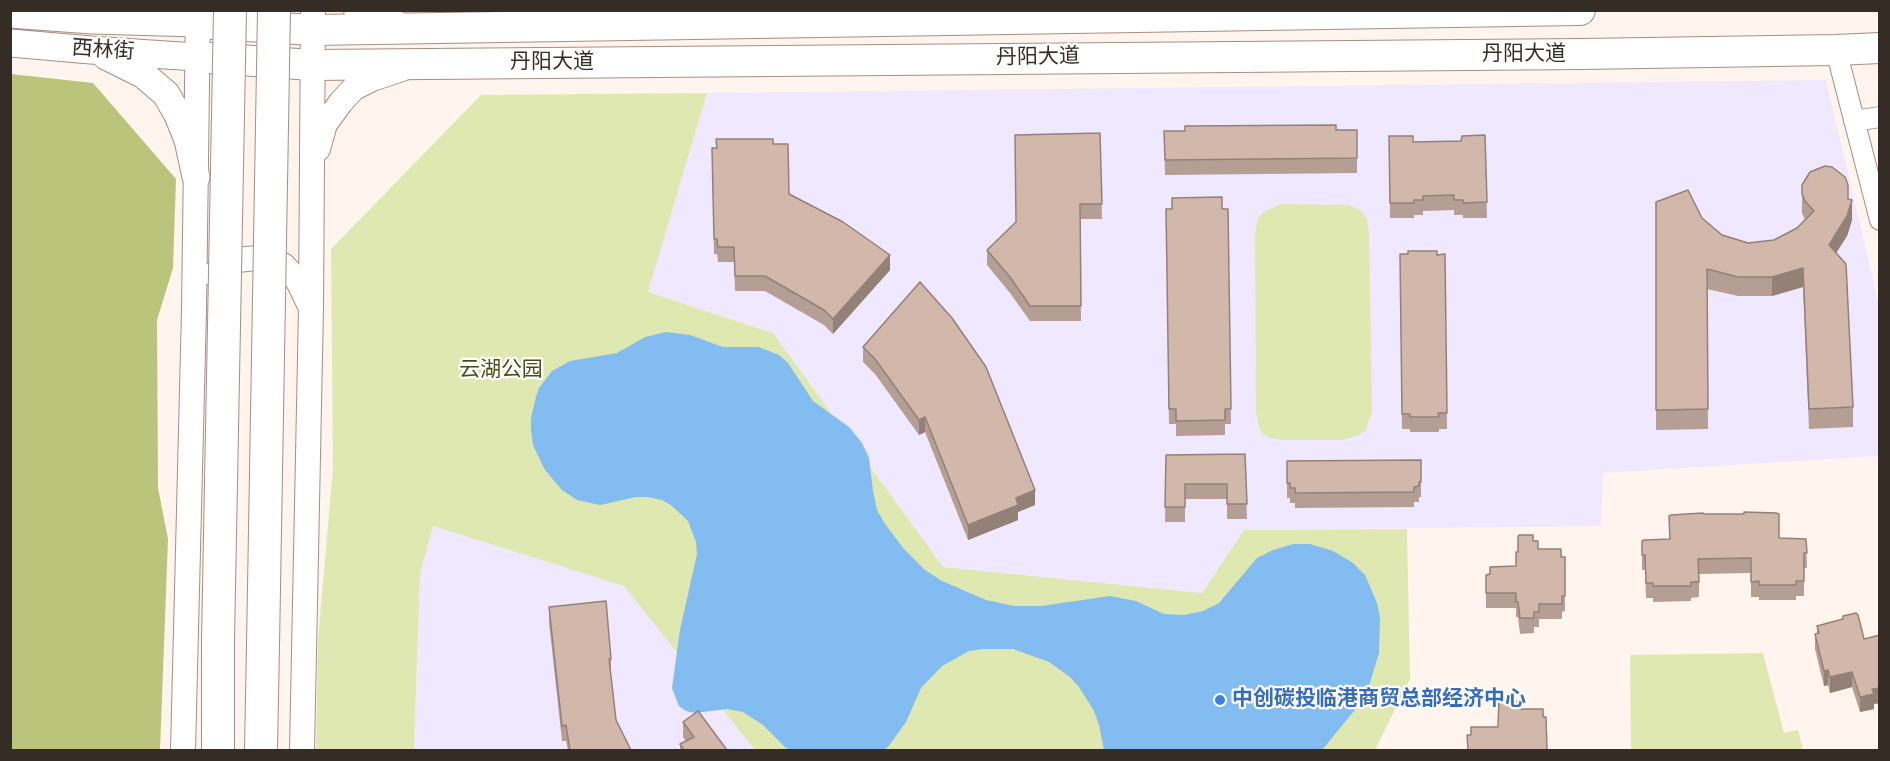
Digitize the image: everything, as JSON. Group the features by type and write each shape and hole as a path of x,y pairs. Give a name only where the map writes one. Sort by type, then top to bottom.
{"highway":[{"path":"218,750 230,10"},
{"path":"261,750 274,10"}],"main road":[{"path":"92,20 127,10"},
{"name":"丹阳大道","path":"197,16 313,20 420,28 840,16 911,20 1580,10"},
{"name":"西林街","path":"10,14 92,20 197,16"},
{"path":"1250,16 1251,57"},
{"path":"911,20 911,60"},
{"name":"西林街","path":"10,43 91,51 196,57"},
{"name":"丹阳大道","path":"196,57 312,65 1251,57 1880,48"},
{"path":"91,51 116,60 144,75 166,94 188,140 195,177"}],"street":[{"path":"356,10 420,28"},
{"path":"183,750 194,310 197,16"},
{"path":"302,750 311,308 313,20"},
{"path":"1836,50 1880,220"},
{"path":"311,174 325,124 340,102 354,88 372,79 424,64"},
{"path":"1854,121 1880,117"},
{"path":"194,310 206,281 220,269 237,260 254,257 266,257 283,265 298,281 311,308"}],"shaded area":[{"path":"1826,80 1879,305 1879,456 1603,473 1601,526 1244,530 1202,593 943,567 773,333 648,292 707,93"},
{"path":"433,526 625,586 755,750 414,750 420,574"}],"green space":[{"path":"11,74 93,83 176,179 173,268 157,320 158,488 168,539 160,750 11,750"},
{"name":"云湖公园","path":"707,93 648,292 773,333 943,567 1202,593 1244,530 1407,529 1410,679 1375,750 755,750 624,586 433,526 420,574 414,750 316,750 318,639 333,468 331,249 481,95"},
{"path":"1282,204 1349,205 1360,210 1367,219 1372,412 1365,431 1357,436 1342,440 1283,440 1263,434 1259,427 1256,411 1255,234 1258,218 1263,212"},
{"path":"1763,653 1784,733 1798,730 1803,750 1631,750 1630,655"}],"water":[{"path":"666,332 690,335 723,347 759,347 779,355 788,363 813,401 849,427 862,443 869,458 877,510 904,549 925,570 942,581 986,600 1014,606 1041,606 1110,596 1136,601 1164,614 1184,615 1203,611 1219,603 1257,558 1273,550 1293,544 1310,544 1333,551 1353,563 1365,575 1377,603 1380,618 1379,653 1369,686 1354,711 1322,750 1104,750 1094,711 1070,677 1049,662 1013,649 969,651 942,666 921,688 906,722 888,747 883,750 788,750 763,725 743,712 727,709 695,713 686,711 679,706 672,688 680,630 697,554 696,542 688,521 671,505 662,500 647,497 636,497 600,505 577,500 562,490 545,470 533,445 531,430 531,418 539,388 552,371 570,361 617,353 645,337"}],"building":[{"path":"1336,125 1336,130 1357,130 1357,158 1165,160 1164,131 1185,131 1185,126"},
{"path":"1100,133 1102,204 1080,204 1081,306 1030,306 987,250 1016,222 1015,135"},
{"path":"1485,135 1487,202 1463,203 1463,200 1454,200 1454,195 1423,196 1423,200 1414,200 1414,203 1390,203 1389,136 1413,136 1413,142 1461,141 1462,136"},
{"path":"716,139 773,139 773,144 788,144 789,194 843,222 890,255 833,319 824,310 765,276 735,276 734,247 718,247 717,239 714,239 712,148 717,148"},
{"path":"1825,166 1832,167 1845,177 1848,185 1848,199 1852,200 1847,216 1829,245 1846,264 1853,407 1809,409 1803,268 1772,277 1738,277 1707,269 1708,409 1656,410 1656,202 1688,190 1702,218 1722,235 1748,243 1774,240 1797,228 1814,211 1805,201 1802,185 1810,172"},
{"path":"1222,197 1222,209 1228,209 1231,409 1225,409 1225,420 1176,421 1176,409 1169,409 1166,209 1172,209 1172,198"},
{"path":"1408,251 1437,251 1437,255 1445,254 1447,413 1438,413 1439,417 1410,417 1410,414 1402,414 1400,254 1408,254"},
{"path":"920,282 952,318 986,367 1035,490 1016,498 1018,505 968,525 925,417 919,420 875,359 863,347"},
{"path":"1245,454 1247,504 1227,504 1227,484 1185,484 1185,507 1165,507 1166,455"},
{"path":"1421,460 1421,482 1419,486 1414,487 1414,492 1295,493 1295,488 1290,488 1290,483 1287,483 1287,461"},
{"path":"1744,512 1779,514 1779,538 1806,539 1804,581 1796,581 1796,585 1759,585 1759,581 1751,582 1751,558 1698,559 1699,582 1691,582 1691,586 1653,586 1653,583 1646,583 1642,541 1670,539 1669,516 1703,513 1744,514"},
{"path":"1519,535 1533,535 1533,541 1538,541 1538,549 1561,549 1561,557 1565,557 1565,596 1562,596 1562,604 1539,604 1539,612 1534,612 1534,618 1520,618 1516,593 1486,593 1486,575 1490,574 1490,567 1516,566"},
{"path":"606,601 611,659 609,659 616,720 631,750 570,750 566,725 562,726 549,607"},
{"path":"1856,613 1864,639 1880,635 1880,688 1872,689 1874,694 1860,697 1852,672 1830,677 1828,670 1824,671 1815,634 1819,633 1817,626"},
{"path":"1500,695 1514,695 1515,702 1519,702 1519,709 1543,709 1543,717 1546,717 1547,750 1468,750 1467,735 1471,735 1471,727 1498,727"},
{"path":"698,711 727,750 684,750 680,744 694,737 683,722"}],"place":[{"name":"中创碳投临港商贸总部经济中心","path":"1220,700"}]}
